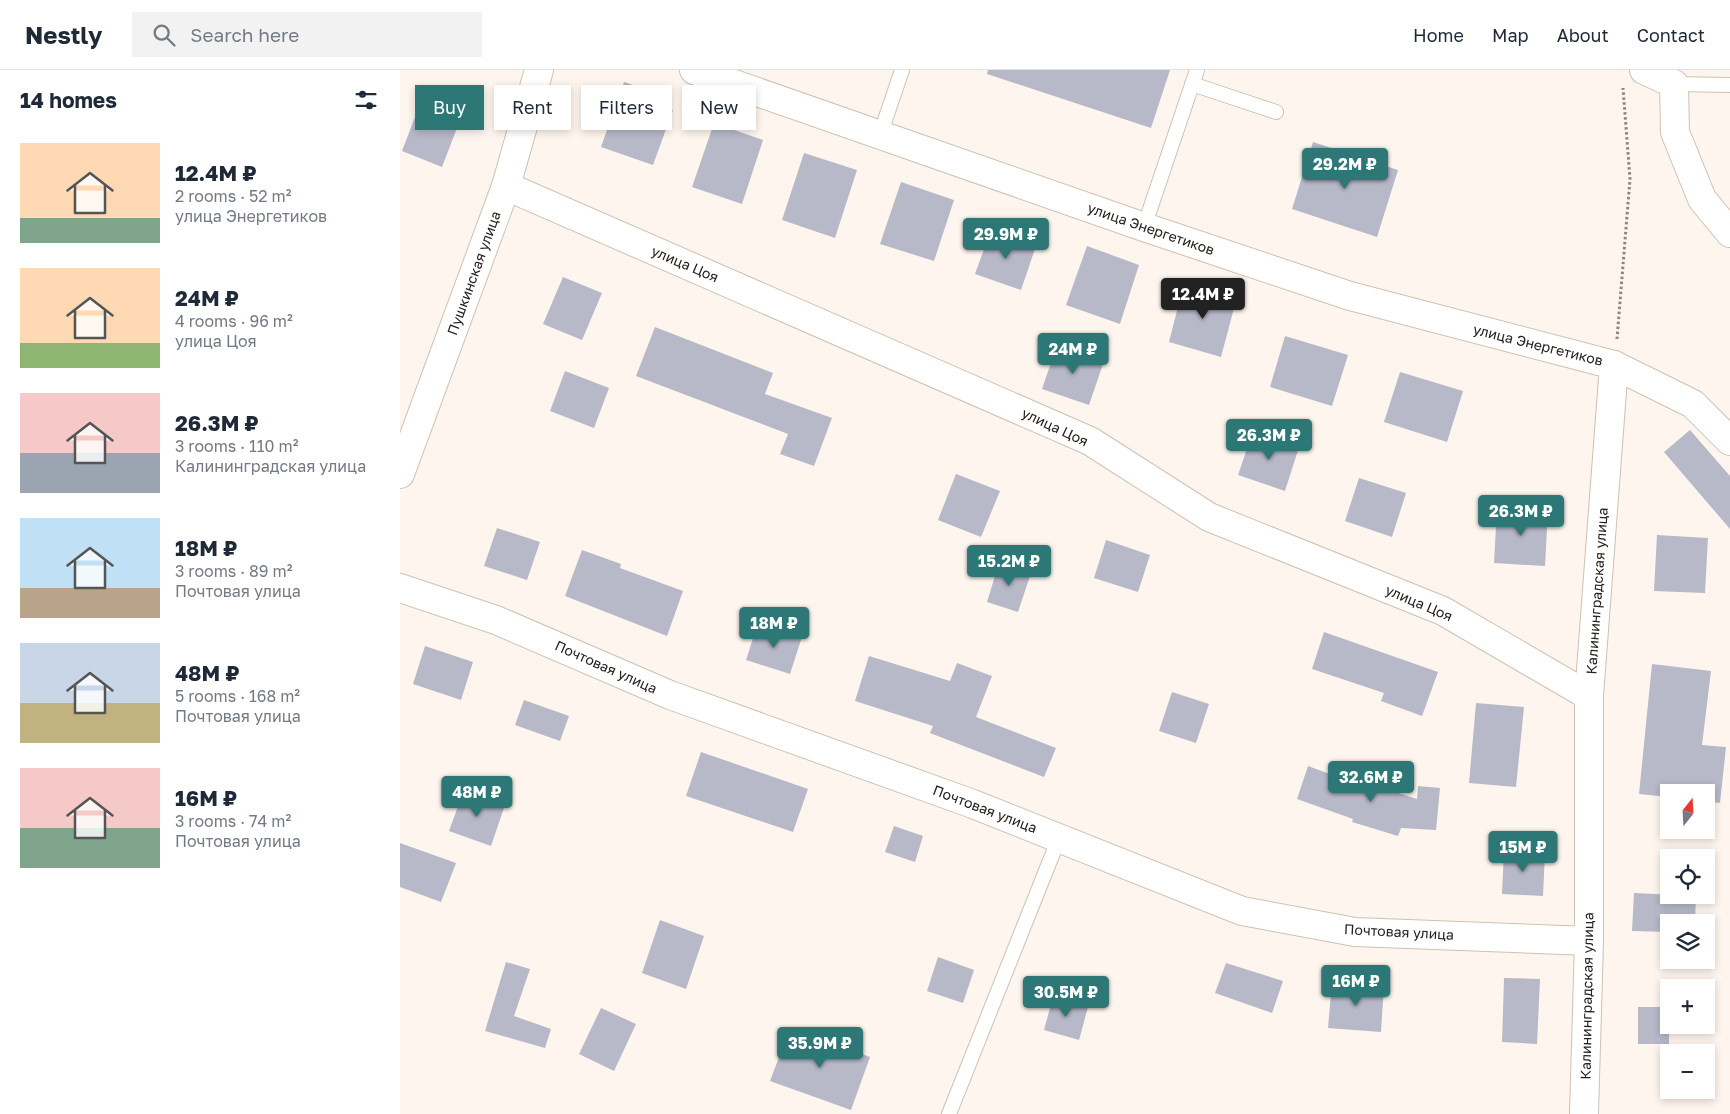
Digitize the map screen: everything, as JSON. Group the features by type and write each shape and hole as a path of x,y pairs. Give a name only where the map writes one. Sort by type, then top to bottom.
{"street":[{"name":"Пушкинская улица","path":"400,474 506,186 539,70"},
{"name":"улица Энергетиков","path":"694,70 1144,228 1350,296 1614,365 1693,404 1730,440"},
{"path":"1633,75 1674,84 1675,132 1702,198 1730,233"},
{"name":"улица Цоя","path":"506,186 1090,442 1209,517 1443,611 1589,696"},
{"name":"Калининградская улица","path":"1584,1114 1589,941 1589,696 1614,365"},
{"name":"Почтовая улица","path":"400,588 496,620 670,696 973,804 1252,913 1355,932 1589,941"}],"lane":[{"path":"880,135 902,70"},
{"path":"1144,228 1196,70"},
{"path":"1192,84 1276,112"},
{"path":"1674,84 1730,85"},
{"path":"949,1114 1059,838"}],"path":[{"path":"1614,365 1630,179 1633,75"}],"building":[{"path":"988,70 1170,70 1151,128 987,74"},
{"path":"415,117 415,130 456,130 442,167 402,151"},
{"path":"607,130 666,130 653,165 601,147"},
{"path":"712,130 734,130 763,140 742,204 692,187"},
{"path":"1313,142 1398,170 1377,237 1292,209"},
{"path":"804,153 857,170 835,238 782,220"},
{"path":"901,182 954,200 934,261 880,244"},
{"path":"991,230 1036,246 1021,290 975,274"},
{"path":"1087,246 1139,265 1120,324 1066,305"},
{"path":"563,277 602,293 582,340 543,324"},
{"path":"1184,283 1237,297 1221,357 1169,342"},
{"path":"655,327 773,373 765,394 832,418 814,466 780,454 788,434 636,376"},
{"path":"1285,336 1348,355 1332,406 1270,387"},
{"path":"1057,345 1104,361 1089,405 1042,389"},
{"path":"565,371 609,388 594,428 550,411"},
{"path":"1400,372 1463,391 1447,442 1384,422"},
{"path":"1690,430 1730,476 1730,529 1664,452"},
{"path":"1253,431 1299,447 1285,491 1238,475"},
{"path":"956,474 1000,491 981,537 938,520"},
{"path":"1359,478 1406,493 1392,537 1345,521"},
{"path":"1497,508 1548,510 1545,566 1494,563"},
{"path":"497,528 540,542 527,580 484,566"},
{"path":"1657,535 1708,538 1705,593 1654,591"},
{"path":"1106,540 1150,555 1138,592 1094,578"},
{"path":"582,550 621,564 620,568 683,591 667,636 565,596"},
{"path":"999,563 1031,573 1018,612 987,602"},
{"path":"758,623 802,637 790,674 746,660"},
{"path":"1324,632 1438,672 1422,716 1381,701 1384,693 1312,669"},
{"path":"425,646 473,662 461,700 413,684"},
{"path":"869,656 950,681 957,663 992,676 976,717 1056,748 1044,777 930,733 933,726 855,701"},
{"path":"1652,664 1711,671 1702,745 1726,747 1720,803 1715,802 1715,784 1660,784 1660,796 1639,794"},
{"path":"1172,692 1209,704 1196,743 1159,731"},
{"path":"524,700 569,716 560,741 515,725"},
{"path":"1476,703 1524,707 1516,787 1469,783"},
{"path":"701,752 808,789 793,832 686,796"},
{"path":"1308,766 1363,786 1364,782 1417,799 1418,786 1440,788 1436,830 1401,828 1398,836 1352,822 1353,819 1297,799"},
{"path":"464,790 505,805 491,846 449,831"},
{"path":"894,826 923,836 915,862 885,852"},
{"path":"400,843 456,863 441,902 400,887"},
{"path":"1504,851 1545,853 1543,896 1502,894"},
{"path":"1634,893 1660,894 1660,904 1696,904 1695,914 1660,914 1660,932 1632,931"},
{"path":"660,920 704,936 686,989 642,973"},
{"path":"938,957 974,970 963,1003 927,991"},
{"path":"506,962 530,969 514,1016 551,1029 545,1048 485,1031"},
{"path":"1226,963 1283,981 1272,1013 1215,993"},
{"path":"1504,978 1540,979 1537,1044 1502,1042"},
{"path":"1332,981 1384,985 1381,1032 1328,1028"},
{"path":"1053,997 1088,1007 1079,1040 1044,1030"},
{"path":"1638,1007 1660,1007 1660,1034 1669,1034 1669,1044 1638,1044"},
{"path":"601,1008 636,1024 614,1071 579,1054"},
{"path":"790,1028 870,1057 851,1110 770,1081"}]}
